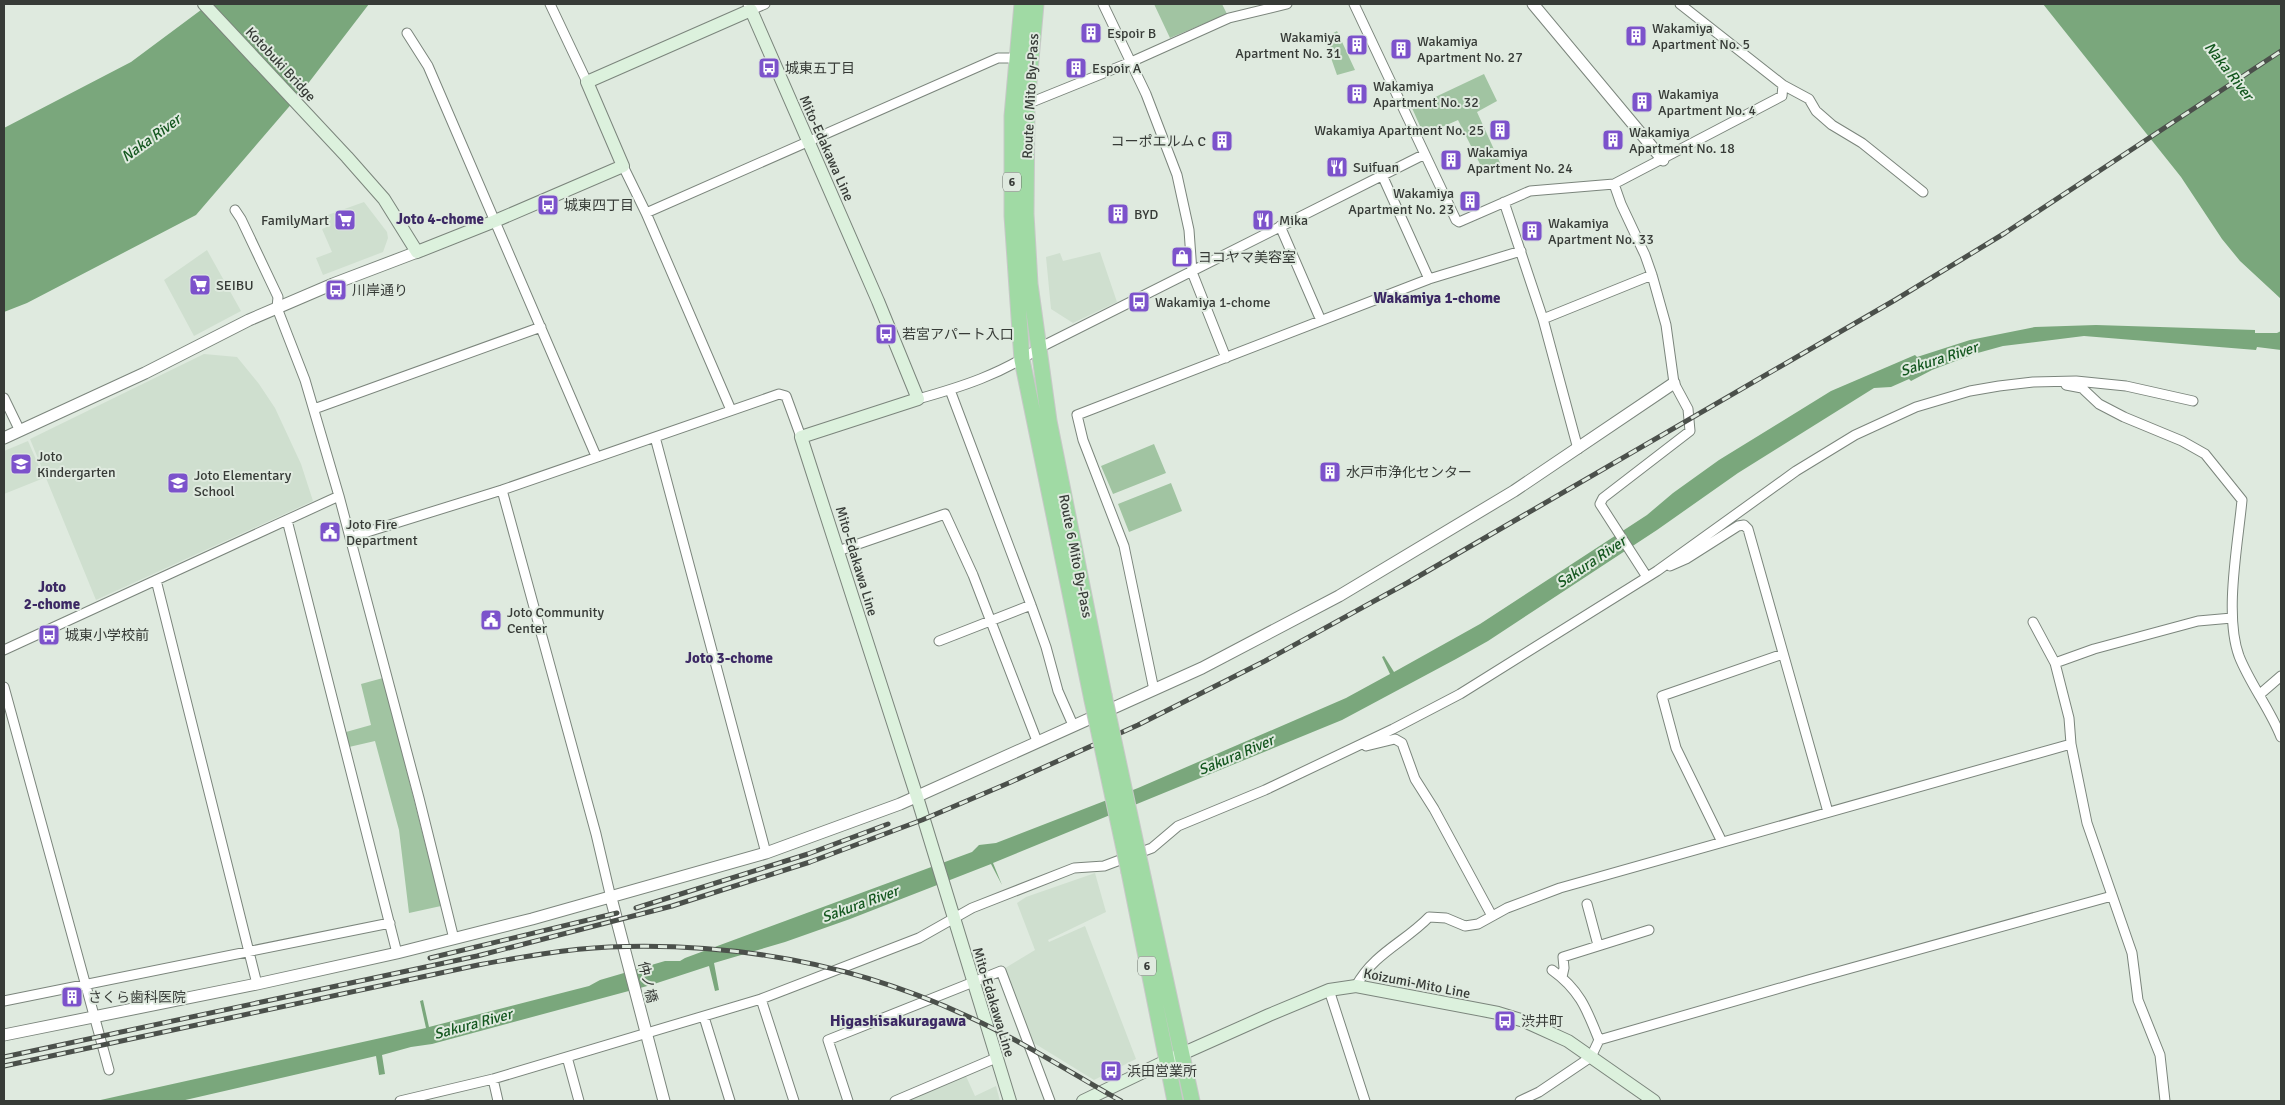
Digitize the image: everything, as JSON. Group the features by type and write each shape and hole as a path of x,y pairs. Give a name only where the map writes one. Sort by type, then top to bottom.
{"highway":[{"name":"Route 6 Mito By-Pass","path":"1022,4 1012,116 1012,216 1022,360 1135,869 1182,1054 1192,1101"},
{"name":"Route 6 Mito By-Pass","path":"1036,4 1027,104 1030,284 1049,421 1098,697"},
{"name":"Route 6 Mito By-Pass","path":"1135,869 1166,1061 1175,1101"}],"main road":[{"name":"Kotobuki Bridge","path":"204,4 384,199 417,252"},
{"path":"417,252 623,166 587,82 749,7"},
{"name":"Mito-Edakawa Line","path":"749,7 918,399"},
{"path":"801,437 918,399"},
{"name":"Mito-Edakawa Line","path":"801,437 916,797 1010,1101"},
{"name":"Koizumi-Mito Line","path":"1083,1101 1166,1061 1329,990 1356,986 1511,1016 1554,1034 1592,1057 1654,1101"}],"street":[{"path":"550,4 587,82"},
{"path":"749,7 765,4"},
{"path":"1103,4 1146,94 1177,176 1186,205 1192,272 1226,358"},
{"path":"1027,104 1131,62 1229,18 1287,4"},
{"path":"1354,4 1423,155 1456,220 1460,222 1530,191 1614,184 1782,96 1782,86"},
{"path":"1532,4 1663,160"},
{"path":"1680,4 1782,86 1808,99 1816,111 1832,125 1862,143 1924,192"},
{"path":"407,33 428,66 596,456"},
{"path":"646,213 998,58 1016,58"},
{"path":"918,399 991,376 1022,360 1039,348 1423,155"},
{"path":"623,166 646,213 732,410"},
{"path":"1382,175 1429,279"},
{"path":"1614,184 1652,275 1666,325 1674,383 1688,409 1690,430 1603,498 1600,504 1646,574"},
{"path":"1504,202 1543,319 1578,449"},
{"path":"235,210 278,297 277,308 314,409 351,537 454,939"},
{"path":"1280,226 1319,316"},
{"path":"1154,690 1124,546 1083,440 1077,415 1429,279 1521,251"},
{"path":"4,438 145,373 277,308 417,252"},
{"path":"1543,319 1652,275"},
{"path":"314,409 541,327"},
{"path":"1657,571 1796,471 1848,440 1916,407 1970,391 2018,383 2048,382 2103,383 2159,392 2193,401"},
{"path":"2048,382 2082,388 2099,404 2124,418 2182,441 2205,454 2242,500 2232,618 2234,639 2239,656 2281,737"},
{"path":"4,1035 257,984 398,953 611,898 766,853 824,833 916,797 1202,668 1339,596 1514,491 1674,383"},
{"path":"950,390 1031,605 1058,691 1073,725"},
{"path":"351,537 502,490 779,394 786,396 801,437"},
{"path":"4,398 20,431"},
{"path":"655,437 766,853"},
{"path":"502,490 596,834 611,898"},
{"path":"4,650 340,496"},
{"path":"838,551 945,514 991,620 1037,741"},
{"path":"287,520 398,953"},
{"path":"400,1101 493,1080 761,999 919,938 951,915 1074,868 1104,866 1152,848 1178,826 1265,790 1356,747 1460,694 1646,574 1686,559 1738,526 1744,525 1748,529 1828,812"},
{"path":"156,580 257,984"},
{"path":"939,641 1031,605"},
{"path":"2055,663 2094,649 2198,621 2232,618"},
{"path":"2033,622 2055,663 2069,718 2071,744 2087,823 2132,953 2138,1000 2160,1055 2165,1101"},
{"path":"1722,842 1676,748 1662,696 1783,654"},
{"path":"2259,694 2281,676"},
{"path":"4,687 95,1016 108,1070"},
{"path":"1356,747 1363,747 1396,738 1402,743 1415,779 1434,809 1492,916"},
{"path":"1356,986 1364,972 1429,917 1446,918 1465,926 1478,924 1492,916 1560,888 2071,744"},
{"path":"1599,1040 2112,896"},
{"name":"仲ノ橋","path":"611,898 664,1101"},
{"path":"1587,904 1598,945"},
{"path":"4,1001 390,923"},
{"path":"1562,977 1564,968 1563,957 1650,930"},
{"path":"1520,1101 1538,1097 1592,1057 1599,1040 1579,995 1562,977 1552,970"},
{"path":"848,1101 828,1040 1001,971 1050,1101"},
{"path":"1329,990 1366,1101"},
{"path":"761,999 794,1101"},
{"path":"704,1017 730,1101"},
{"path":"567,1057 579,1101"},
{"path":"895,1101 996,1058"},
{"path":"493,1080 498,1101"}],"shaded area":[{"path":"1154,4 1222,4 1227,14 1170,38"},
{"path":"1337,31 1355,70 1337,75 1324,38"},
{"path":"1484,74 1497,101 1477,112 1502,167 1485,174 1458,120 1424,135 1412,108"},
{"path":"364,202 387,232 388,238 383,252 323,275 316,258 332,252 322,229 329,226 325,216"},
{"path":"207,250 241,311 194,336 164,280"},
{"path":"1100,252 1117,302 1073,323 1051,309 1046,257 1060,253 1063,261"},
{"name":"Joto Elementary School","path":"204,354 237,357 259,384 275,408 301,464 313,501 96,600 30,439"},
{"name":"Joto Kindergarten","path":"28,441 44,478 4,494 4,451"},
{"path":"1154,444 1166,473 1113,494 1101,466"},
{"path":"1171,483 1182,511 1129,532 1118,504"},
{"path":"383,678 441,906 409,913 399,830 375,741 349,747 346,732 371,725 361,684"},
{"path":"1095,873 1106,912 1048,940 1049,942 1085,926 1136,1059 1094,1080 1029,1040 1002,970 1035,950 1017,903 1026,897"},
{"path":"965,1074 975,1096 996,1086 1000,1101 905,1101"}],"water":[{"name":"Naka River","path":"209,4 369,4 300,94 196,215 27,303 4,312 4,128 131,62"},
{"name":"Naka River","path":"2043,4 2281,4 2281,299 2240,261 2222,239 2181,177"},
{"name":"Sakura River","path":"2096,325 2255,330 2255,333 2277,333 2281,331 2281,350 2257,347 2256,350 2084,336 2003,346 1974,354 1932,370 1911,381 1909,379 1891,387 1874,388 1738,473 1657,530 1488,641 1342,720 993,863 1002,885 991,864 850,919 785,942 714,963 719,990 715,991 709,966 651,985 432,1044 411,1047 382,1055 385,1074 379,1075 376,1056 181,1101 96,1101 426,1028 420,1001 423,1000 429,1027 589,986 600,980 665,961 680,961 972,852 979,845 996,843 1138,788 1346,698 1390,674 1382,657 1384,656 1394,672 1480,624 1647,515 1673,493 1719,460 1831,391 1915,355 1917,357 1970,340 2035,327"}],"railway":[{"path":"4,1057 477,956 672,906 810,862 922,820 1011,782 1138,725 1265,661 1407,583 1895,300 2005,233 2281,51"},
{"path":"636,908 808,854 888,824"},
{"path":"430,958 617,913"},
{"path":"4,1066 478,965 527,956 577,950 656,946 703,948 794,960 839,970 883,983 989,1026 1121,1101"}],"place":[{"name":"Espoir B","path":"1091,33"},
{"name":"Wakamiya Apartment No. 5","path":"1636,36"},
{"name":"Wakamiya Apartment No. 31","path":"1357,45"},
{"name":"Wakamiya Apartment No. 27","path":"1401,49"},
{"name":"城東五丁目","path":"769,68"},
{"name":"Espoir A","path":"1076,68"},
{"name":"Wakamiya Apartment No. 32","path":"1357,94"},
{"name":"Wakamiya Apartment No. 4","path":"1642,102"},
{"name":"Wakamiya Apartment No. 25","path":"1500,130"},
{"name":"Wakamiya Apartment No. 18","path":"1613,140"},
{"name":"コーポエルム C","path":"1222,141"},
{"name":"Wakamiya Apartment No. 24","path":"1451,160"},
{"name":"Suifuan","path":"1337,167"},
{"name":"Wakamiya Apartment No. 23","path":"1470,201"},
{"name":"城東四丁目","path":"548,205"},
{"name":"BYD","path":"1118,214"},
{"name":"FamilyMart","path":"345,220"},
{"name":"Mika","path":"1263,220"},
{"name":"Wakamiya Apartment No. 33","path":"1532,231"},
{"name":"ヨコヤマ美容室","path":"1182,257"},
{"name":"SEIBU","path":"200,285"},
{"name":"川岸通り","path":"336,290"},
{"name":"Wakamiya 1-chome","path":"1139,302"},
{"name":"若宮アパート入口","path":"886,334"},
{"name":"Joto Kindergarten","path":"21,464"},
{"name":"水戸市浄化センター","path":"1330,472"},
{"name":"Joto Elementary School","path":"178,483"},
{"name":"Joto Fire Department","path":"330,532"},
{"name":"Joto Community Center","path":"491,620"},
{"name":"城東小学校前","path":"49,635"},
{"name":"さくら歯科医院","path":"72,997"},
{"name":"渋井町","path":"1505,1021"},
{"name":"浜田営業所","path":"1111,1071"}],"district":[{"name":"Joto 4-chome","path":"440,219"},
{"name":"Wakamiya 1-chome","path":"1437,298"},
{"name":"Joto 2-chome","path":"52,596"},
{"name":"Joto 3-chome","path":"729,658"},
{"name":"Higashisakuragawa","path":"898,1020"}]}
